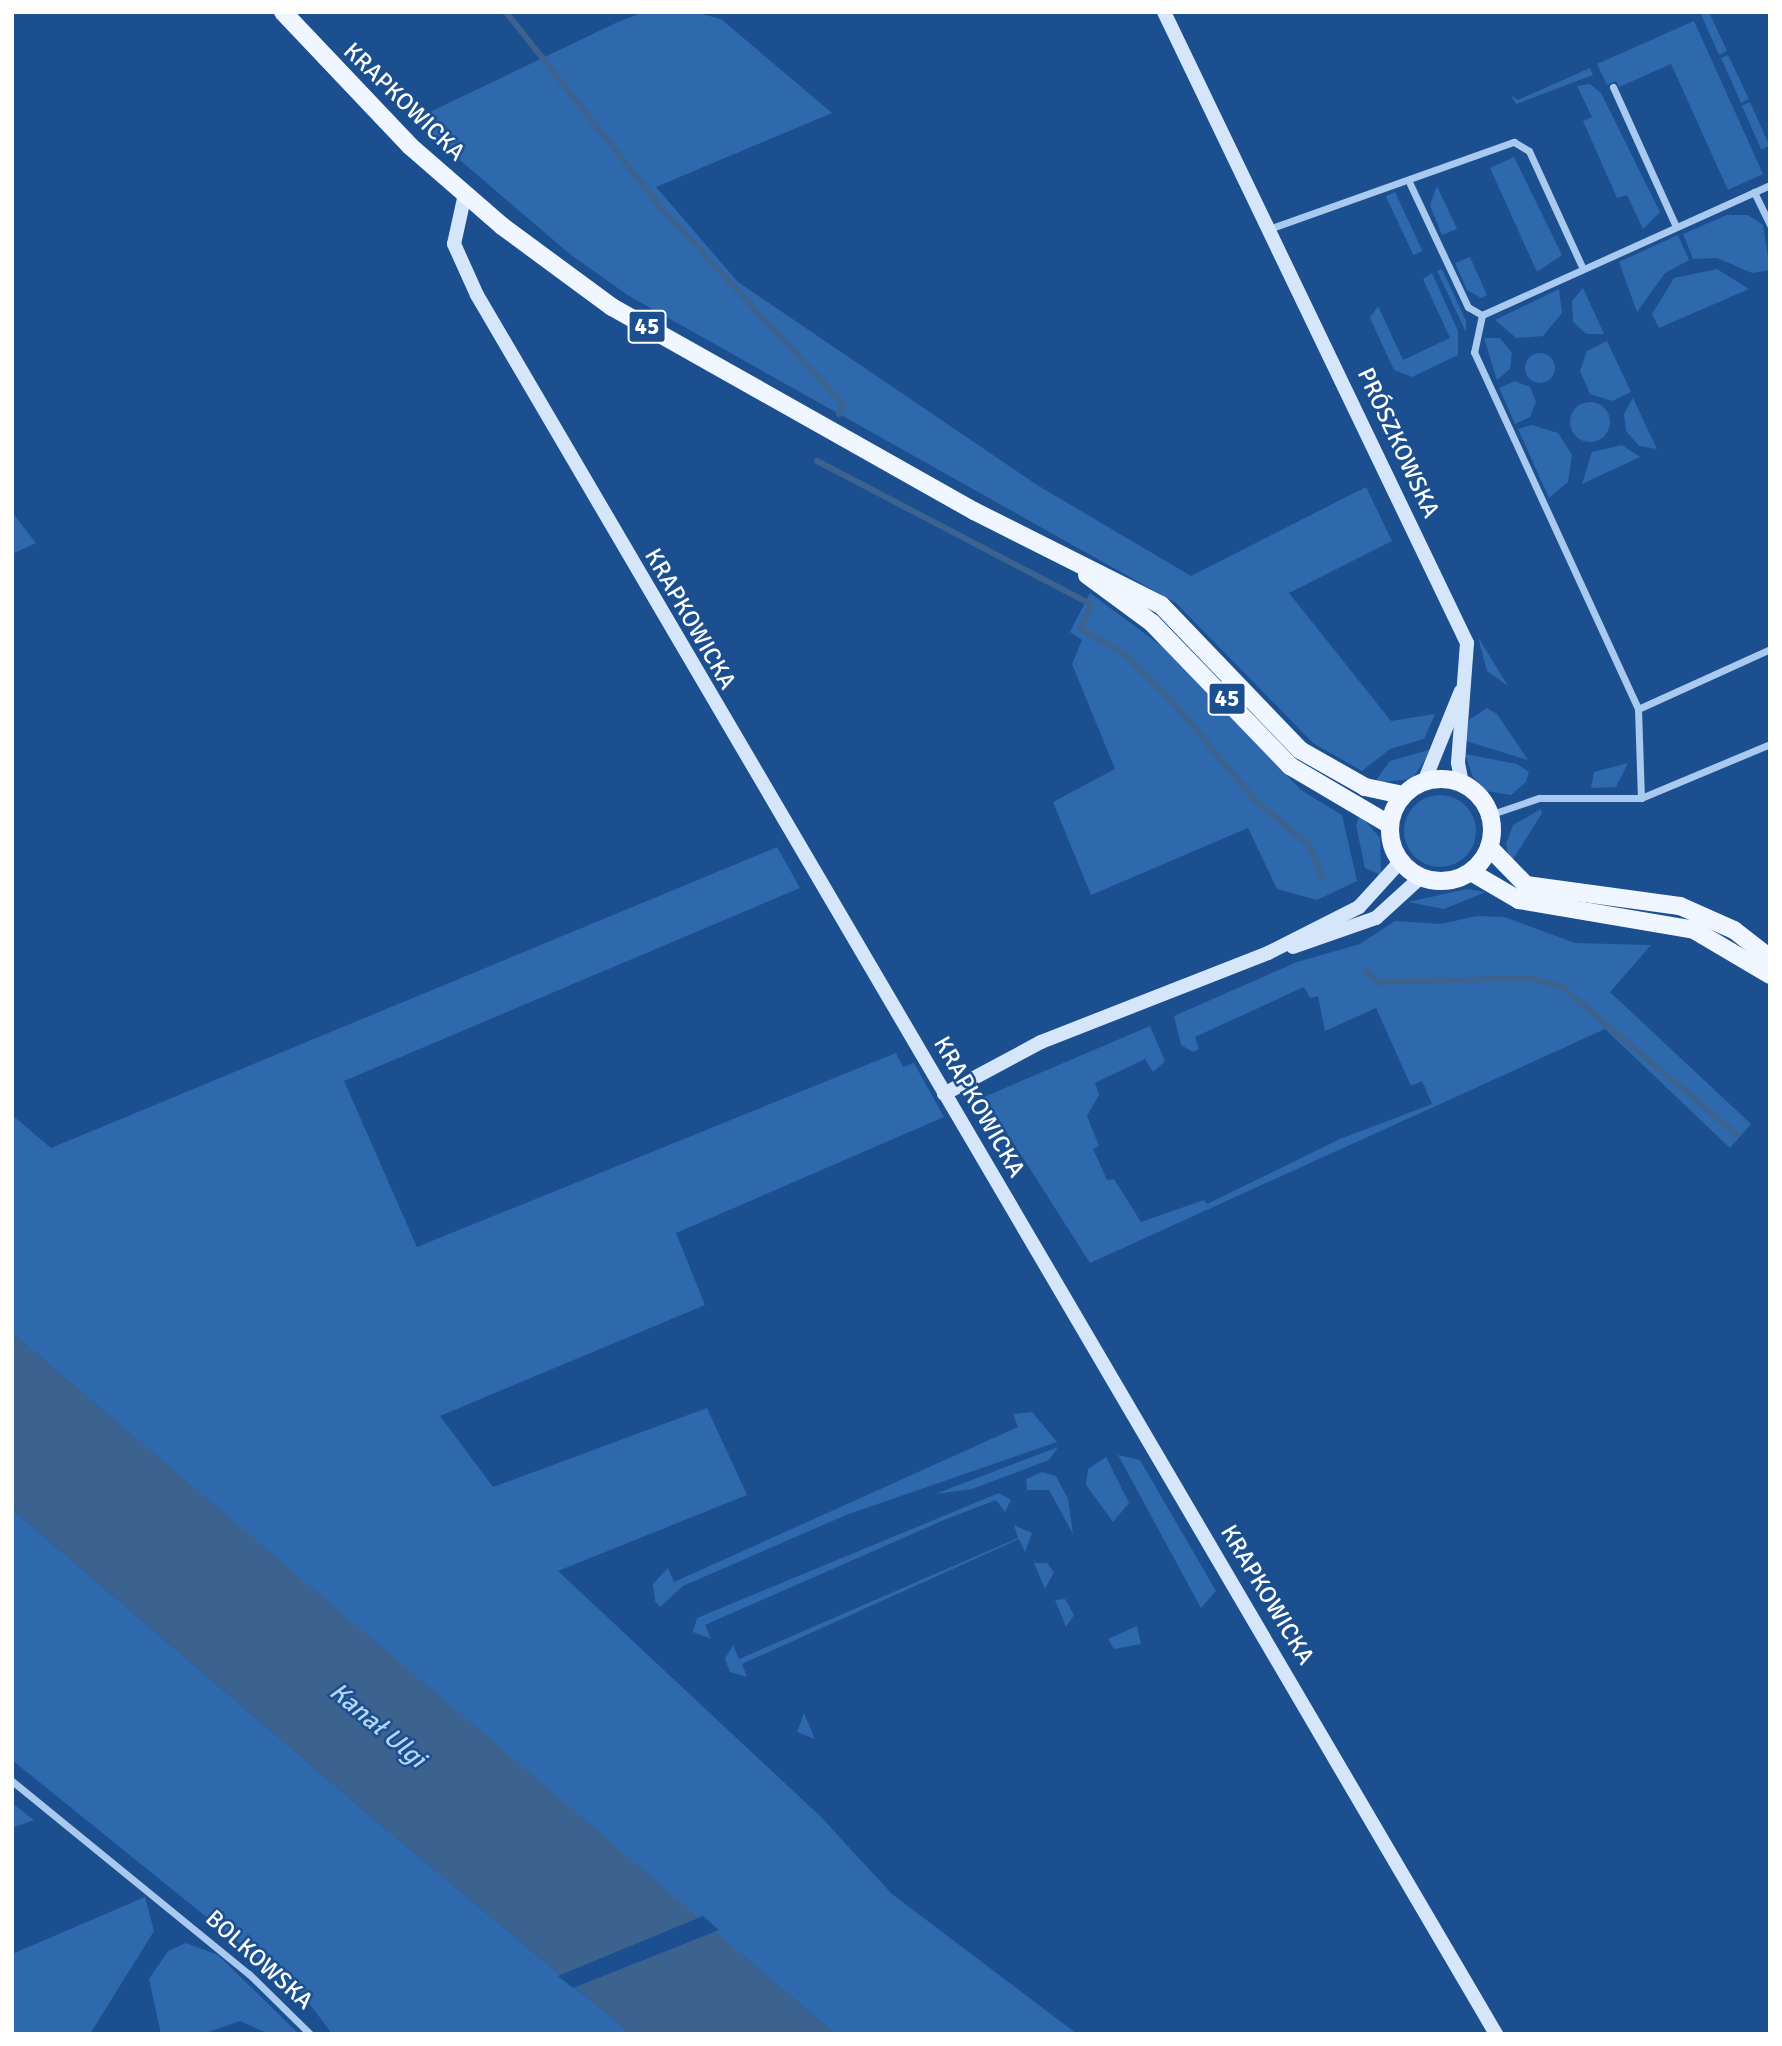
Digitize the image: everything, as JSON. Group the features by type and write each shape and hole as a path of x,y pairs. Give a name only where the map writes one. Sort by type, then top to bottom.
{"main road":[{"name":"KRAPKOWICKA","path":"283,12 347,84 465,194 612,307 1070,562 1161,605 1300,750 1326,769 1382,793 1403,795"},
{"name":"KRAPKOWICKA","path":"1070,562 1152,623 1290,766 1390,825"},
{"path":"1424,782 1462,784 1480,797 1489,815 1489,847 1471,872 1444,882 1421,877 1400,862 1390,825 1403,795 1424,782"},
{"path":"1489,847 1526,885 1680,906 1734,930 1770,958"},
{"path":"1471,872 1519,900 1694,930 1770,975"}],"street":[{"name":"PRÓSZKOWSKA","path":"1164,12 1466,643 1467,680 1458,763 1462,784"},
{"path":"1613,87 1675,224"},
{"path":"1269,229 1410,184 1498,145 1514,142 1529,151 1582,267"},
{"path":"1410,184 1468,307 1482,315"},
{"path":"1482,315 1675,224 1770,185"},
{"path":"1754,192 1770,225"},
{"name":"KRAPKOWICKA","path":"465,194 454,244 458,261 1496,2034"},
{"path":"1482,315 1474,352 1638,709 1640,798"},
{"path":"1638,709 1770,649"},
{"name":"PRÓSZKOWSKA","path":"1424,782 1467,680"},
{"path":"1489,815 1539,798 1640,798 1770,744"},
{"path":"1268,953 1359,907 1400,862"},
{"path":"944,1094 1041,1042 1268,953 1376,918 1421,877"},
{"name":"BOLKOWSKA","path":"12,1781 181,1917 310,2034"}],"shaded area":[{"path":"644,12 694,12 721,19 832,113 656,187 738,282 1037,485 1191,576 1366,487 1392,541 1289,593 1391,721 1435,714 1424,739 1390,749 1362,771 1313,743 1176,603 629,296 571,255 413,120"},
{"path":"1700,12 1709,12 1727,51 1719,55"},
{"path":"1694,21 1763,174 1728,190 1671,64 1619,87 1616,81 1607,85 1597,64"},
{"path":"1728,55 1749,99 1741,103 1721,58"},
{"path":"1590,68 1593,75 1516,104 1511,95 1518,100"},
{"path":"1590,84 1601,93 1660,212 1643,229 1627,195 1617,198 1583,121 1592,117 1577,86"},
{"path":"1750,102 1770,146 1761,150 1742,106"},
{"path":"1514,157 1562,255 1537,272 1490,168"},
{"path":"1437,186 1457,229 1442,235 1430,205"},
{"path":"1395,192 1422,251 1413,255 1386,196"},
{"path":"1727,215 1748,215 1763,225 1770,270 1752,273 1717,258 1693,259 1683,234"},
{"path":"1678,235 1689,260 1665,273 1637,312 1619,262"},
{"path":"1470,257 1487,295 1481,298 1467,290 1455,263"},
{"path":"1442,269 1466,321 1466,332 1437,271"},
{"path":"1717,269 1749,289 1659,328 1652,314 1674,278"},
{"path":"1432,273 1458,331 1458,355 1412,377 1394,370 1370,318 1378,306 1403,360 1450,338 1423,279"},
{"path":"1583,288 1604,334 1586,334 1573,322 1572,301"},
{"path":"1559,289 1562,313 1543,336 1516,338 1495,320"},
{"path":"1484,338 1500,338 1512,353 1510,369 1497,380"},
{"path":"1607,341 1631,392 1612,401 1590,394 1580,371 1587,351"},
{"path":"1540,353 1546,354 1554,362 1554,374 1546,382 1540,383 1534,382 1526,374 1525,368 1526,362 1534,354"},
{"path":"1515,381 1530,387 1536,402 1530,417 1515,424 1499,388"},
{"path":"1633,398 1657,449 1639,446 1626,431 1624,414"},
{"path":"1590,402 1604,408 1610,422 1604,436 1590,442 1576,436 1570,422 1576,408"},
{"path":"1532,425 1558,433 1572,455 1568,482 1549,498 1518,429"},
{"path":"1622,445 1640,457 1582,484 1592,452"},
{"path":"12,512 36,543 12,554"},
{"path":"1090,593 1163,647 1301,790 1342,815 1357,881 1317,900 1277,889 1248,828 1091,895 1053,802 1115,769 1072,664 1082,640 1070,632"},
{"path":"1478,637 1508,686 1487,671"},
{"path":"1487,708 1497,714 1528,760 1466,741 1469,720"},
{"path":"1432,749 1412,779 1374,783 1390,761"},
{"path":"1465,754 1517,764 1529,772 1526,782 1511,795 1486,791 1473,777"},
{"path":"1628,763 1616,787 1591,788 1594,772"},
{"path":"1440,795 1460,801 1470,811 1476,831 1470,851 1460,861 1440,867 1420,861 1410,851 1404,831 1410,811 1420,801"},
{"path":"1541,809 1542,813 1510,864 1506,844 1513,825"},
{"path":"1360,815 1380,838 1381,875 1365,868 1356,825"},
{"path":"777,847 800,888 344,1081 417,1247 896,1053 903,1067 914,1063 944,1117 676,1233 705,1305 440,1416 493,1487 707,1408 747,1495 558,1571 821,1817 892,1894 1077,2034 835,2034 12,1333 12,1115 51,1148"},
{"path":"1467,889 1486,892 1444,909 1408,902"},
{"path":"1477,916 1504,917 1575,943 1651,945 1610,992 1751,1124 1730,1148 1605,1029 1090,1263 984,1097 1150,1026 1165,1061 1153,1072 1145,1059 1095,1083 1099,1095 1087,1116 1099,1146 1093,1149 1107,1180 1114,1179 1141,1222 1204,1200 1207,1204 1340,1139 1432,1104 1422,1081 1411,1086 1376,1008 1325,1031 1318,996 1310,998 1304,987 1195,1037 1199,1049 1193,1052 1181,1045 1174,1016 1297,962 1360,944 1395,921 1441,924"},
{"path":"1032,1412 1057,1442 846,1515 683,1586 660,1607 655,1601 653,1584 668,1568 674,1582 1018,1427 1013,1414"},
{"path":"1058,1447 1049,1460 972,1489 935,1494"},
{"path":"1118,1455 1140,1460 1216,1591 1201,1608"},
{"path":"1106,1457 1129,1503 1113,1522 1086,1485 1088,1469"},
{"path":"1042,1472 1056,1476 1068,1499 1073,1534 1049,1490 1027,1490 1026,1479"},
{"path":"999,1493 1011,1500 1005,1512 996,1500 944,1520 705,1625 711,1639 693,1632 697,1618"},
{"path":"12,1509 367,1813 631,2034 332,2034 303,1995 12,1760"},
{"path":"1014,1525 1032,1533 1025,1552 1019,1539 742,1664 747,1677 730,1672 725,1659 733,1645 739,1659 1018,1538"},
{"path":"1034,1563 1047,1563 1054,1572 1045,1589"},
{"path":"1065,1599 1074,1615 1066,1627 1055,1600"},
{"path":"1137,1626 1141,1644 1114,1649 1108,1639"},
{"path":"804,1713 815,1739 797,1732"},
{"path":"12,1803 34,1820 12,1828"},
{"path":"145,1897 154,1931 90,2034 12,2034 12,1954"},
{"path":"186,1943 218,1955 299,2034 269,2034 240,2021 203,2034 161,2034 149,1979 168,1951"}],"water":[{"name":"Kanał Ulgi","path":"12,1333 835,2034 631,2034 367,1813 12,1509"}],"pier":[{"path":"703,1916 719,1930 573,1988 558,1976"}],"waterway":[{"path":"506,12 664,211 843,404 839,414"},
{"path":"817,461 1091,604 1081,629 1126,655 1170,699 1256,801 1309,845 1322,876"},
{"path":"1364,971 1379,982 1530,978 1562,987 1736,1134"}]}
